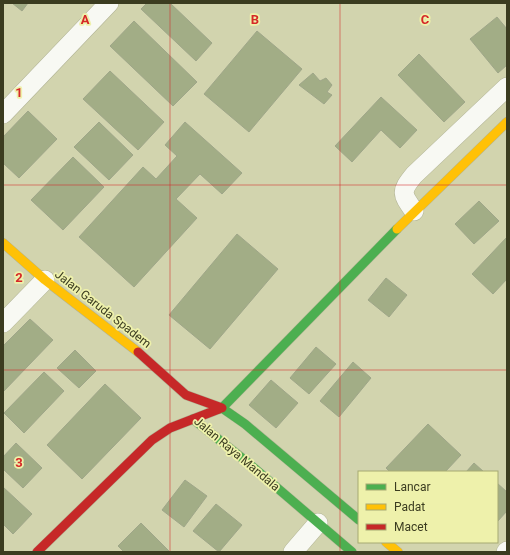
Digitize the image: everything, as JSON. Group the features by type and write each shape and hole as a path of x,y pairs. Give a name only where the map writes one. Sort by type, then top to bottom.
{"main road":[{"path":"37,552 152,440 170,428 222,408 414,211 507,122"},
{"name":"Jalan Garuda Spadem","path":"3,243 45,280 144,356 186,395"},
{"name":"Jalan Raya Mandala","path":"186,395 222,408 245,424 358,519"},
{"name":"Jalan Raya Mandala","path":"193,419 241,457 352,552"},
{"path":"387,543 398,552"}],"street":[{"path":"3,114 109,3"},
{"path":"414,211 404,195 404,186 507,87"},
{"path":"3,323 45,280"},
{"name":"Jalan Raya Mandala","path":"186,395 193,419"},
{"path":"293,552 318,523"}],"building":[{"path":"12,3 28,3 22,11"},
{"path":"147,3 170,3 212,43 196,61 141,9"},
{"path":"497,17 507,29 507,65 498,73 470,39"},
{"path":"134,21 197,82 173,106 110,46"},
{"path":"257,31 302,69 249,132 204,94"},
{"path":"419,54 465,102 444,122 398,75"},
{"path":"110,71 164,122 138,150 83,99"},
{"path":"313,73 320,81 326,78 332,85 327,92 332,95 324,104 299,85"},
{"path":"381,97 417,130 400,148 381,130 352,162 335,146"},
{"path":"28,111 57,139 19,178 3,163 3,137"},
{"path":"99,122 133,155 109,180 74,147"},
{"path":"185,122 242,173 222,194 200,174 176,199 197,218 134,287 79,237 143,167 156,179 177,156 165,145"},
{"path":"73,157 104,187 63,230 31,200"},
{"path":"479,201 499,221 474,244 455,224"},
{"path":"237,234 278,269 210,349 169,315"},
{"path":"507,237 507,279 493,294 472,274"},
{"path":"386,278 407,295 389,317 368,300"},
{"path":"30,319 53,340 3,392 3,346"},
{"path":"316,347 336,364 309,394 290,378"},
{"path":"75,350 96,371 79,388 57,368"},
{"path":"353,362 371,378 339,417 320,401"},
{"path":"44,372 64,391 24,433 4,413"},
{"path":"271,380 298,403 276,428 249,405"},
{"path":"105,384 141,418 82,479 47,445"},
{"path":"428,424 461,455 446,471 389,471 386,468"},
{"path":"16,443 42,468 23,488 3,469 3,457"},
{"path":"474,463 483,471 467,471"},
{"path":"185,480 207,496 184,527 162,510"},
{"path":"498,484 507,492 507,511 498,521"},
{"path":"3,487 32,514 13,534 3,524"},
{"path":"216,504 242,525 219,552 193,531"},
{"path":"141,523 170,552 124,552 118,546"}],"traffic: fast":[{"path":"219,409 222,408 397,229"},
{"path":"222,408 245,424 358,519"},
{"path":"193,419 247,462 352,552"}],"traffic: slow":[{"path":"397,229 507,122"},
{"path":"3,243 45,280 138,352"},
{"path":"387,543 398,552"}],"traffic: jam":[{"path":"138,352 186,395 222,408"},
{"path":"37,552 152,440 170,428 219,409"}]}
